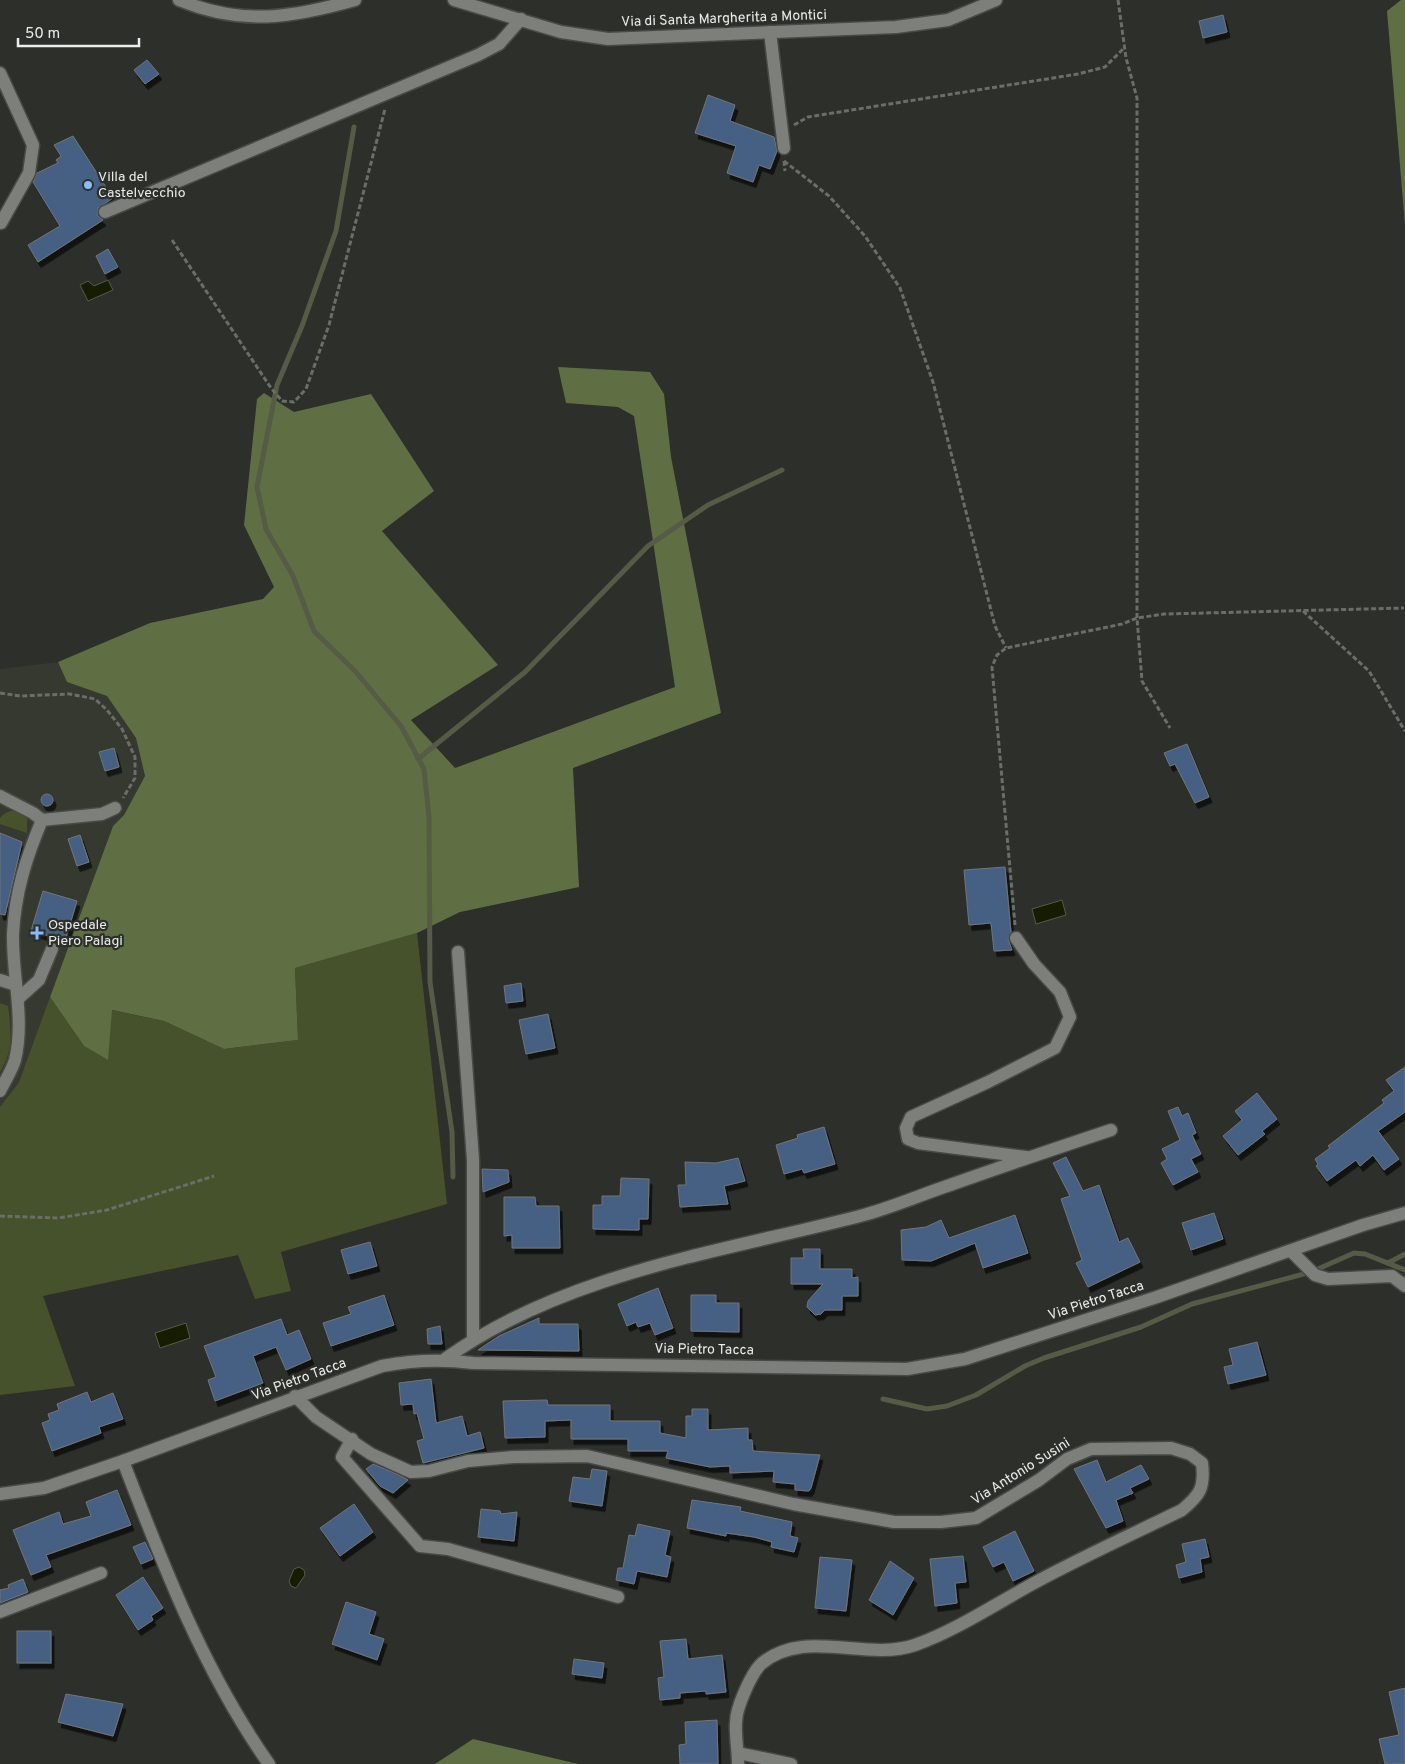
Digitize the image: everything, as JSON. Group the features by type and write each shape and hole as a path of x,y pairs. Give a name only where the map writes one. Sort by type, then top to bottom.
{"street":[{"path":"179,0 217,14 281,17 355,0"},
{"name":"Via di Santa Margherita a Montici","path":"454,0 561,32 587,38 608,39 896,27 948,20 996,0"},
{"path":"105,212 499,44 521,19"},
{"path":"770,32 784,155"},
{"path":"0,73 33,145 29,173 1,223"},
{"path":"2,803 33,813 42,820 102,814 114,808"},
{"path":"0,1091 14,1061 19,1036 13,934 22,869 42,820"},
{"path":"1016,938 1034,964 1060,992 1070,1017 1055,1048 988,1082 911,1117 906,1128 908,1139 918,1143 1028,1157"},
{"path":"17,992 40,980 52,949"},
{"path":"458,952 472,1160 473,1340"},
{"path":"0,980 17,992"},
{"path":"445,1359 473,1340 535,1309 636,1272 863,1215 1111,1130"},
{"name":"Via Pietro Tacca","path":"0,1494 44,1488 382,1366 445,1359 473,1363 908,1369 965,1359 1154,1298 1405,1213"},
{"path":"1291,1251 1315,1275 1328,1279 1392,1276 1405,1286"},
{"name":"Via Antonio Susini","path":"295,1396 316,1417 352,1439 371,1454 411,1472 429,1471 468,1461 513,1457 587,1456 793,1504 894,1522 941,1522 976,1518 1039,1480 1067,1459 1091,1449 1171,1448 1190,1454 1202,1463 1204,1479 1198,1496 1182,1510 1065,1566 914,1646 879,1651 818,1646 782,1650 760,1665 748,1683 736,1720 738,1758"},
{"path":"352,1439 342,1457 420,1546 448,1549 618,1597"},
{"path":"123,1461 164,1568 249,1736 269,1764"},
{"path":"0,1612 101,1573"},
{"path":"738,1758 791,1764"}],"path":[{"path":"1118,0 1125,48 1137,98 1137,618 1142,681 1170,728"},
{"path":"784,171 784,155 792,126 808,117 1078,74 1105,67 1125,48"},
{"path":"172,240 271,388 282,401 294,402 306,389 329,325 390,92"},
{"path":"784,155 829,196 865,236 900,288 933,382 995,626 1006,648"},
{"path":"1016,938 992,667 997,655 1006,648 1122,624 1137,618 1164,614 1404,608"},
{"path":"1303,610 1368,671 1405,731"},
{"path":"0,693 20,696 79,695 95,700 107,710 131,745 136,764 135,778 114,808"},
{"path":"0,1216 59,1218 107,1210 214,1176"}],"shaded area":[{"path":"1401,0 1405,0 1405,225 1387,11"},
{"path":"108,280 113,290 88,301 80,285 88,281 94,286"},
{"path":"558,367 650,372 664,394 671,457 721,713 573,768 579,887 460,912 417,933 295,968 298,1040 224,1049 164,1021 112,1010 108,1060 84,1046 50,997 113,826 124,815 145,776 136,738 107,696 67,682 58,662 150,623 263,599 274,587 244,525 257,399 264,393 294,412 371,394 434,491 382,531 498,665 411,720 455,768 675,687 634,416 618,407 566,403"},
{"name":"Ospedale Piero Palagi","path":"58,662 67,682 107,696 136,738 145,776 121,820 113,826 19,1082 0,1107 0,669"},
{"path":"10,811 18,811 27,818 27,833 0,824 0,818 4,814"},
{"path":"1062,900 1066,915 1036,924 1032,909"},
{"path":"417,933 447,1204 281,1252 291,1291 255,1299 238,1255 43,1296 75,1386 0,1395 0,1107 19,1082 50,997 84,1046 107,1059 111,1010 164,1021 224,1049 298,1040 295,968"},
{"path":"0,1003 8,1006 10,1040 8,1056 0,1072"},
{"path":"186,1323 190,1338 160,1348 155,1333"},
{"path":"299,1567 304,1570 305,1575 296,1588 291,1586 289,1581 294,1569"},
{"path":"473,1739 578,1764 435,1764"}],"building":[{"path":"1223,15 1227,32 1203,38 1199,21"},
{"path":"147,60 159,74 145,84 134,70"},
{"path":"708,95 735,105 730,121 774,137 777,151 770,169 759,165 753,182 727,173 736,146 695,133"},
{"name":"Villa del Castelvecchio","path":"73,136 113,198 98,208 97,215 103,220 38,262 28,245 60,226 33,182 37,173 58,163 56,160 61,156 54,145"},
{"path":"108,249 118,267 105,274 96,256"},
{"path":"1187,744 1209,797 1195,803 1175,764 1170,766 1164,753"},
{"path":"114,748 119,767 105,771 99,752"},
{"path":"45,794 49,794 53,800 49,806 45,806 41,802 41,798"},
{"path":"0,833 22,842 5,915 0,914"},
{"path":"80,835 89,862 77,866 68,839"},
{"path":"1005,867 1011,932 1008,939 1012,950 994,951 991,923 969,925 964,870"},
{"path":"43,891 77,901 65,941 31,931"},
{"path":"521,983 523,1001 506,1003 504,986"},
{"path":"548,1014 555,1048 526,1054 519,1020"},
{"path":"1405,1067 1405,1112 1378,1131 1399,1159 1384,1170 1373,1155 1360,1166 1356,1160 1327,1181 1316,1166 1318,1164 1315,1159 1330,1148 1328,1146 1384,1103 1382,1100 1394,1091 1386,1080"},
{"path":"1257,1093 1277,1119 1262,1131 1265,1134 1238,1155 1223,1136 1242,1120 1235,1111"},
{"path":"1178,1107 1182,1116 1188,1113 1196,1133 1192,1135 1201,1154 1191,1159 1198,1172 1173,1185 1161,1163 1167,1159 1162,1149 1180,1140 1168,1111"},
{"path":"824,1127 835,1164 804,1173 802,1169 784,1174 776,1145 798,1138 797,1135"},
{"path":"1066,1157 1083,1191 1099,1185 1119,1242 1128,1238 1140,1262 1088,1287 1076,1263 1082,1260 1061,1199 1070,1196 1053,1163"},
{"path":"738,1158 745,1181 724,1186 728,1204 680,1207 678,1185 686,1185 685,1162 716,1163"},
{"path":"482,1169 508,1170 509,1182 483,1192"},
{"path":"621,1178 649,1179 648,1219 639,1219 639,1230 593,1229 593,1205 602,1205 602,1196 620,1196"},
{"path":"504,1197 535,1197 536,1206 559,1206 560,1248 512,1248 512,1235 504,1236"},
{"path":"1214,1213 1223,1239 1191,1250 1182,1223"},
{"path":"1015,1215 1028,1253 983,1268 975,1243 931,1261 902,1260 901,1230 926,1227 941,1220 949,1238"},
{"path":"370,1242 377,1266 348,1274 341,1250"},
{"path":"803,1249 820,1249 820,1269 852,1269 852,1278 858,1277 858,1296 842,1296 842,1310 825,1310 821,1314 815,1315 807,1307 808,1301 823,1284 791,1284 791,1258 804,1258"},
{"path":"658,1288 673,1328 655,1335 650,1323 638,1327 636,1322 627,1326 618,1304"},
{"path":"384,1295 394,1325 331,1346 323,1323 351,1314 348,1307"},
{"path":"691,1295 716,1295 716,1303 739,1303 739,1332 691,1331"},
{"path":"539,1318 539,1324 578,1324 579,1351 478,1350 499,1336"},
{"path":"281,1319 287,1335 299,1330 311,1359 286,1370 276,1347 253,1356 263,1383 215,1401 208,1380 216,1377 204,1346"},
{"path":"440,1326 442,1344 428,1344 427,1329"},
{"path":"1257,1342 1266,1375 1228,1384 1224,1367 1233,1365 1229,1349"},
{"path":"431,1379 436,1423 462,1416 467,1436 480,1432 484,1448 423,1463 417,1441 424,1439 417,1413 414,1414 413,1404 401,1405 399,1383"},
{"path":"87,1392 91,1402 113,1393 123,1419 99,1427 101,1433 52,1451 42,1423 50,1420 48,1414 59,1410 57,1404"},
{"path":"547,1400 548,1405 610,1405 610,1421 660,1421 660,1433 686,1438 686,1416 692,1416 692,1409 708,1409 708,1430 748,1428 748,1440 752,1440 753,1451 820,1455 809,1491 795,1490 795,1484 773,1482 774,1471 730,1473 730,1466 710,1467 666,1458 668,1451 628,1451 628,1439 571,1439 571,1420 545,1421 545,1437 505,1438 503,1401"},
{"path":"1097,1460 1106,1482 1141,1465 1149,1479 1130,1488 1133,1493 1116,1500 1123,1521 1106,1528 1074,1469"},
{"path":"373,1464 408,1480 393,1493 380,1486 366,1469"},
{"path":"592,1469 607,1471 602,1506 569,1501 573,1477 590,1479"},
{"path":"117,1490 131,1525 46,1555 51,1567 31,1575 13,1530 59,1512 63,1524 91,1516 86,1502"},
{"path":"692,1500 741,1507 740,1511 792,1522 790,1536 798,1538 794,1552 771,1547 772,1542 754,1537 726,1533 726,1536 687,1528"},
{"path":"354,1504 373,1532 340,1556 320,1528"},
{"path":"481,1509 500,1511 501,1514 517,1512 514,1541 478,1537"},
{"path":"638,1524 670,1531 665,1555 671,1557 667,1577 637,1571 634,1584 616,1580 618,1568 623,1568 629,1535 635,1536"},
{"path":"1015,1531 1034,1571 1013,1581 1004,1562 993,1567 983,1547"},
{"path":"1205,1539 1209,1557 1200,1559 1202,1572 1179,1578 1176,1565 1186,1562 1182,1544"},
{"path":"145,1542 153,1559 141,1564 133,1547"},
{"path":"963,1556 966,1582 955,1583 957,1603 935,1606 930,1559"},
{"path":"820,1557 852,1560 846,1611 815,1608"},
{"path":"890,1561 914,1578 893,1615 869,1600"},
{"path":"143,1577 163,1608 151,1616 153,1620 138,1630 116,1595"},
{"path":"23,1579 28,1592 0,1603 0,1590 9,1588 8,1585"},
{"path":"346,1602 376,1612 369,1634 384,1639 377,1660 332,1644"},
{"path":"17,1631 51,1631 51,1663 17,1663"},
{"path":"686,1639 688,1659 722,1655 726,1692 706,1694 706,1691 680,1693 680,1698 660,1700 658,1678 664,1677 660,1641"},
{"path":"574,1659 604,1663 602,1678 572,1674"},
{"path":"1405,1688 1405,1764 1385,1764 1379,1739 1399,1735 1389,1692"},
{"path":"66,1694 123,1704 113,1736 58,1722"},
{"path":"717,1720 718,1764 680,1764 679,1745 686,1744 685,1722"}],"waterway":[{"path":"354,127 336,231 302,326 277,385 257,487 266,529 293,576 314,631 355,671 401,726 424,769 429,817 430,982 452,1132 453,1177"},
{"path":"418,759 525,672 648,546 708,505 782,470"},
{"path":"883,1399 927,1409 947,1406 976,1395 1025,1366 1044,1358 1141,1327 1192,1304 1311,1272 1354,1253 1365,1254 1405,1270"},
{"path":"1388,1263 1405,1254"}],"place":[{"name":"Villa del Castelvecchio","path":"88,185"},
{"name":"Ospedale Piero Palagi","path":"37,933"}]}
